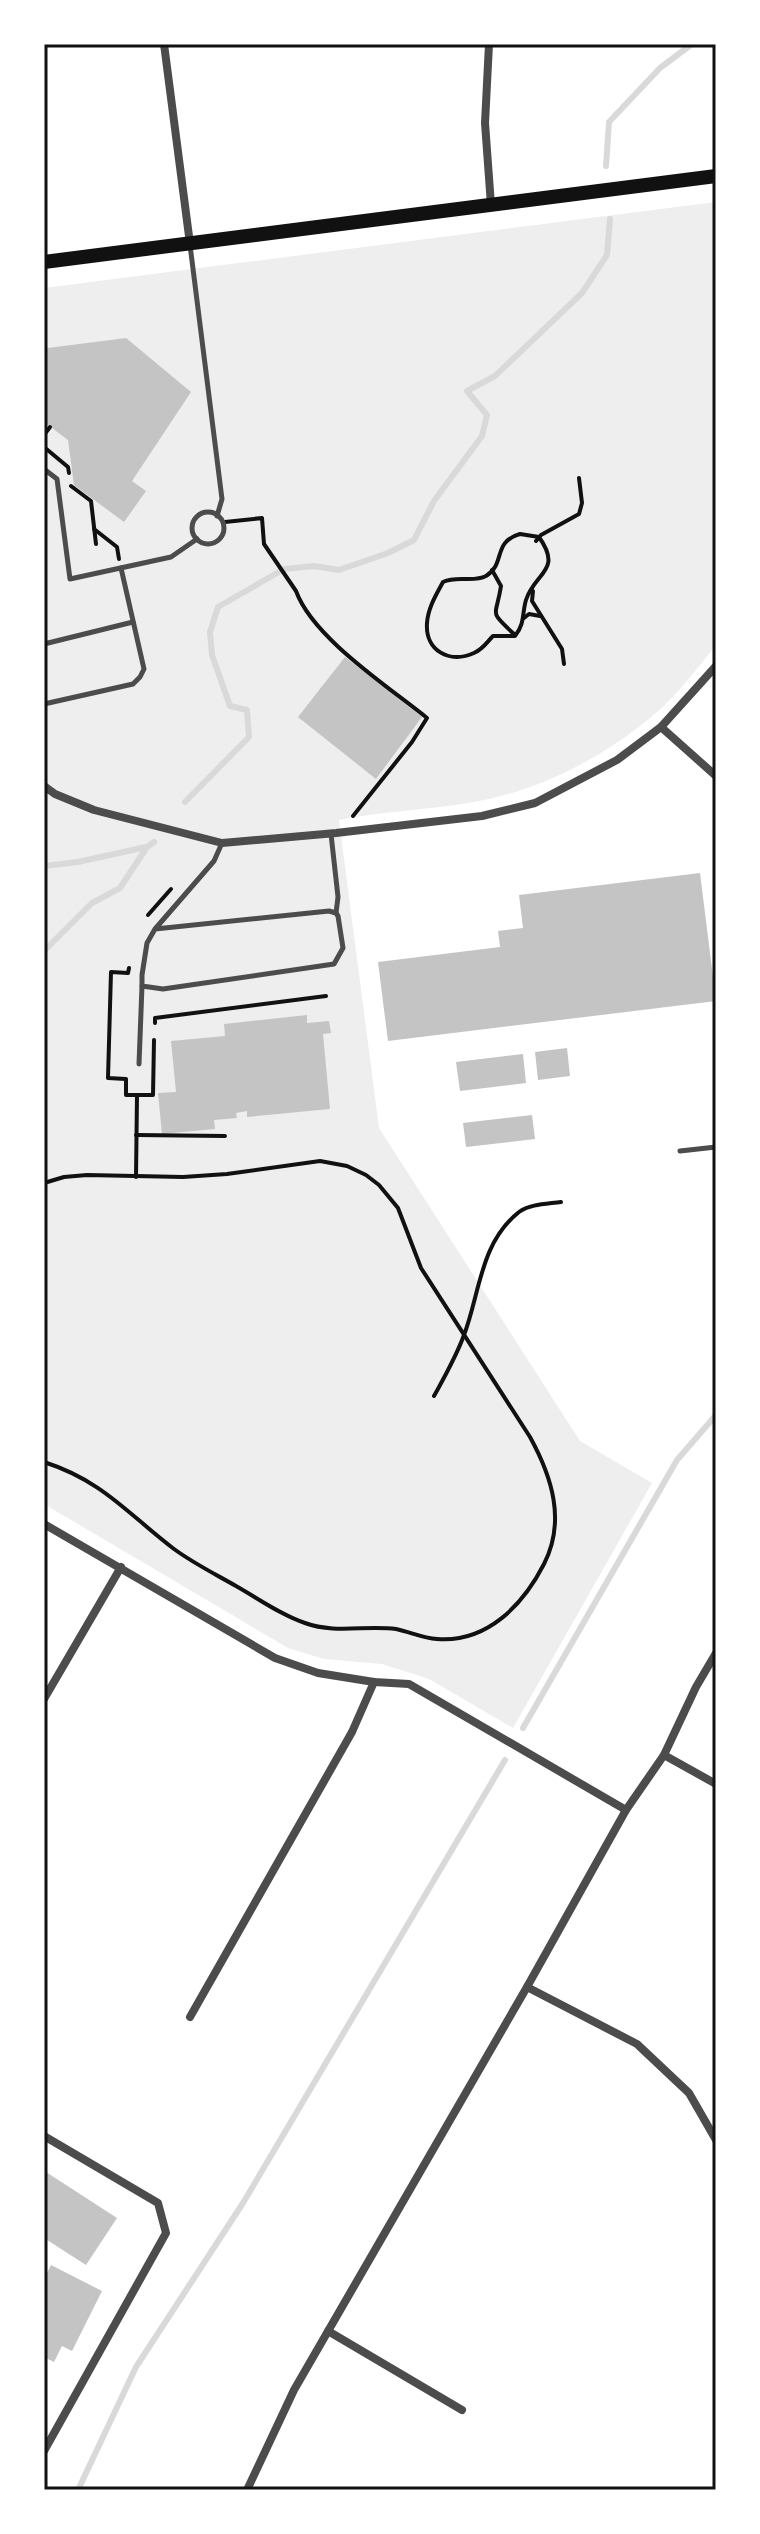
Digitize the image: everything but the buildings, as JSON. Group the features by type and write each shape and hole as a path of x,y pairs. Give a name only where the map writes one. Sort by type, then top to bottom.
{"main road":[{"path":"44,262 716,176"}],"street":[{"path":"164,44 190,244"},
{"path":"489,44 485,123 491,205"},
{"path":"44,786 55,794 94,810 222,843 482,816 535,803 617,760 661,727 716,666"},
{"path":"661,727 716,776"},
{"path":"44,1524 275,1658 318,1673 409,1684 626,1810"},
{"path":"44,1699 121,1567"},
{"path":"247,2490 294,2390 626,1810 664,1755 716,1653"},
{"path":"190,2017 352,1732 374,1682"},
{"path":"664,1755 716,1784"},
{"path":"527,1987 637,2044 689,2093 716,2140"},
{"path":"44,2136 158,2203 166,2233 44,2451"},
{"path":"328,2331 462,2410"}],"lane":[{"path":"190,244 222,499 217,516"},
{"path":"44,469 57,479 70,579 171,557 197,539"},
{"path":"209,512 223,522 224,532 216,542 206,544 197,539 193,528 197,517 209,512"},
{"path":"44,704 133,684 140,677 144,669 121,568"},
{"path":"44,644 133,622"},
{"path":"142,986 163,989 334,964 343,948 336,913 338,897 333,833"},
{"path":"139,1064 142,975 147,943 155,929 214,861 222,843"},
{"path":"155,929 329,911 336,913"},
{"path":"680,1151 716,1147"}],"path":[{"path":"44,435 50,427"},
{"path":"44,447 68,467 71,486 91,501 96,544"},
{"path":"538,539 579,514 582,503 579,478"},
{"path":"223,522 262,518 264,544 299,600 333,642 427,718 355,815 334,818 333,833"},
{"path":"94,529 117,547 121,568"},
{"path":"520,534 538,539 548,552 549,566 527,598 522,629 515,636 493,636 477,652 455,657 443,655 432,646 427,636 427,622 430,607 443,582 457,577 483,577 497,562 501,546 520,534"},
{"path":"492,570 501,586 495,614 515,636"},
{"path":"533,588 532,601 562,649 564,664"},
{"path":"524,618 529,614 542,617"},
{"path":"136,1177 137,1095 153,1095 155,1018 326,996"},
{"path":"136,1135 225,1136"},
{"path":"44,1183 87,1175 227,1174 320,1161 347,1166 366,1175 398,1208 421,1268 545,1464 554,1497 553,1538 546,1559 524,1595 497,1622 471,1636 441,1639 399,1630 330,1629 287,1616 186,1557 116,1499 90,1482 44,1462"},
{"path":"434,1396 464,1335 480,1275 497,1239 519,1212 533,1206 561,1202"}],"shaded area":[{"path":"716,202 716,645 677,693 650,718 610,747 567,771 498,797 339,820 379,1128 580,1441 652,1483 513,1728 429,1679 382,1664 324,1659 288,1648 44,1504 44,288"}],"waterway":[{"path":"606,166 609,122 660,68 692,44"},
{"path":"185,802 249,737 247,710 230,706 212,655 210,632 218,607 284,569 314,566 339,570 388,553 414,540 434,501 482,436 487,415 467,391 495,376 582,293 607,255 610,219"},
{"path":"44,951 92,903 120,888 147,847 154,842"},
{"path":"44,866 146,847"},
{"path":"523,1728 677,1460 716,1415"},
{"path":"78,2490 136,2367 243,2203 505,1760"}]}
